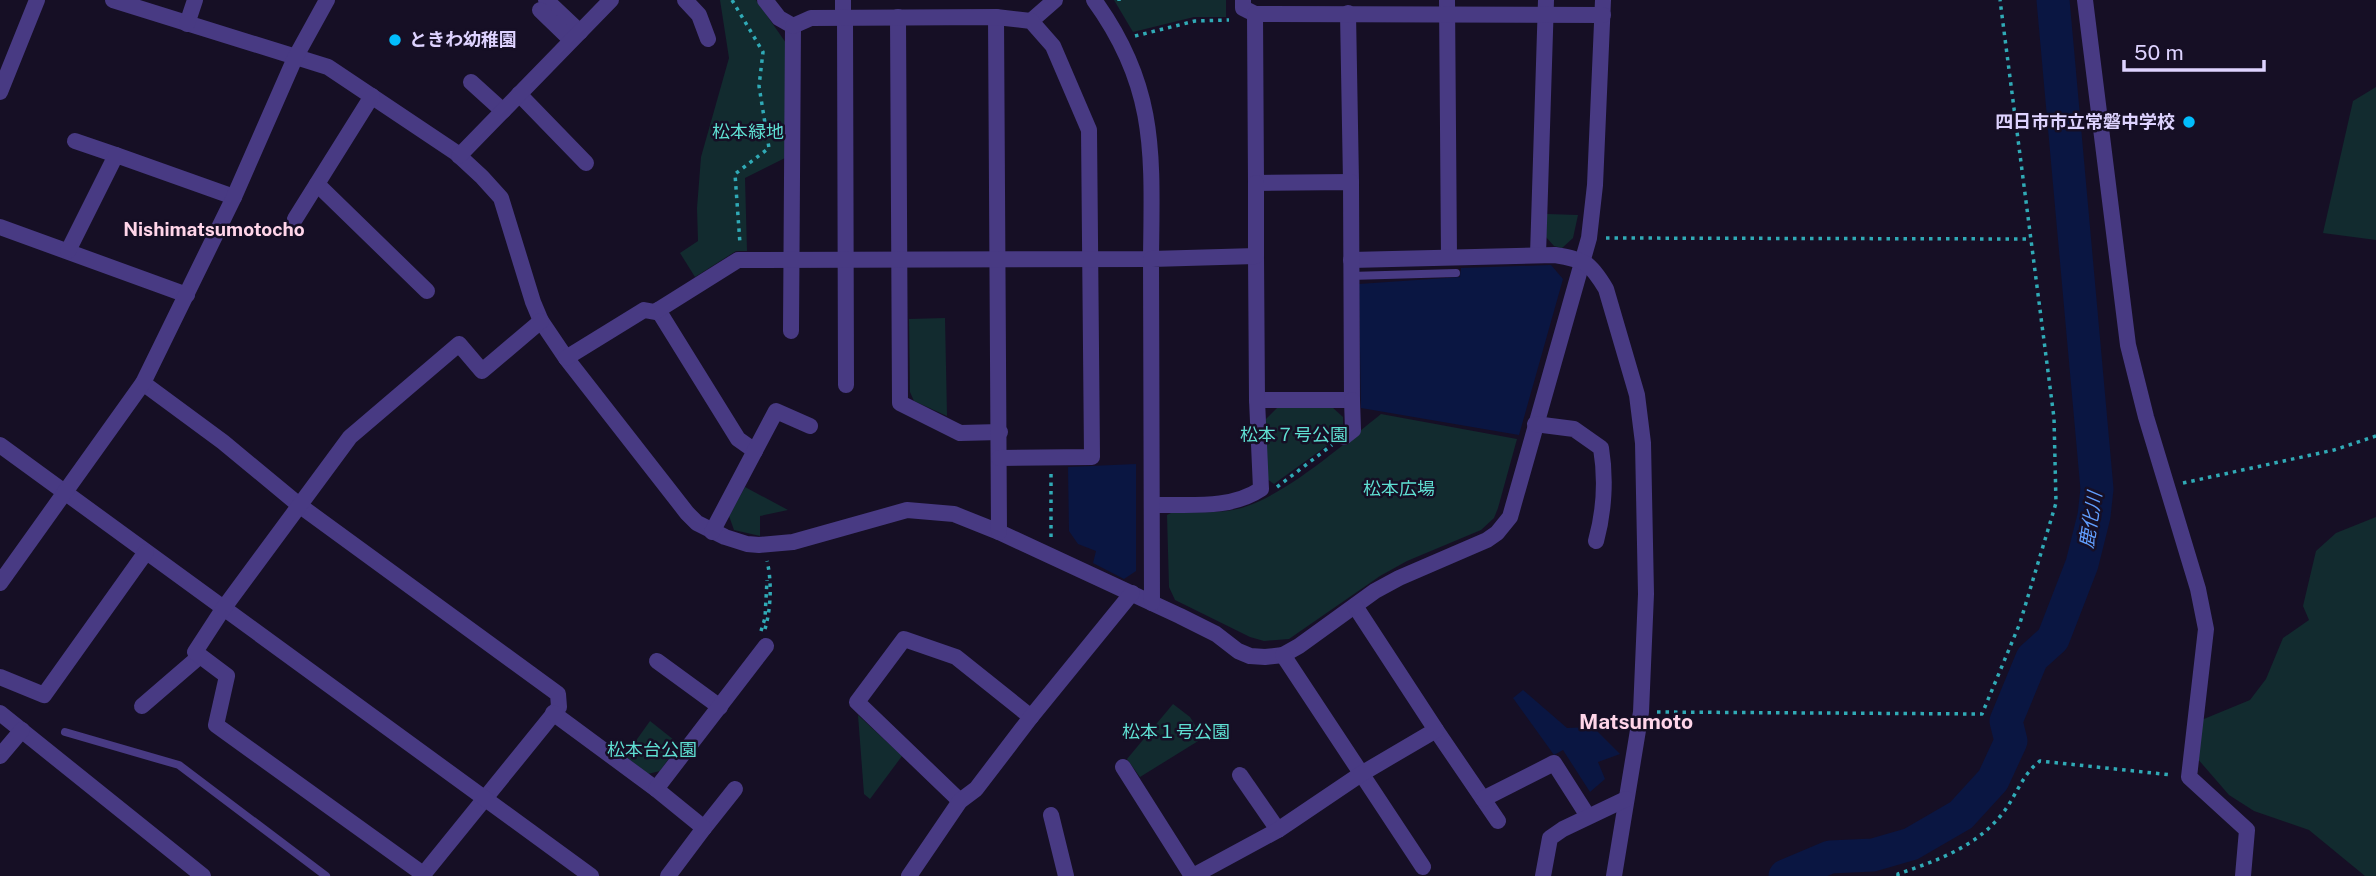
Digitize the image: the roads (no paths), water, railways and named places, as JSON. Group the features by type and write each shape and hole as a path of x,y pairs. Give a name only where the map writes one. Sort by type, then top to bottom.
{"street":[{"path":"0,92 5,64 37,0"},
{"path":"113,0 328,67 459,156 500,198 523,276 541,321 566,358 687,513 712,532 747,544 763,545 793,542 907,510 954,514 1132,593 1216,634 1238,651 1250,656 1265,657 1283,655 1399,578 1475,547 1497,533 1510,517 1589,238 1595,185 1603,7 1345,9 1255,14 1243,8 1242,0"},
{"path":"187,24 195,0"},
{"path":"0,583 143,383 234,197 295,58 327,0"},
{"path":"459,156 611,0"},
{"path":"685,0 699,15 708,39"},
{"path":"765,0 779,18 793,26"},
{"path":"843,0 846,385"},
{"path":"1031,21 1055,0"},
{"path":"1094,0 1108,20 1131,64 1143,101 1152,155 1152,603"},
{"path":"2085,0 2128,345 2146,417 2198,589 2206,629 2189,777 2246,830 2243,876"},
{"path":"543,5 575,36"},
{"path":"1447,7 1449,257"},
{"path":"1538,255 1546,7"},
{"path":"793,26 811,18 898,17 937,8 1031,21 1053,46 1089,130 1092,457 999,458"},
{"path":"1344,437 1353,430 1351,182 1345,9"},
{"path":"1152,505 1226,504 1250,497 1261,489 1257,400 1255,14"},
{"path":"898,17 900,403 960,433 1000,432"},
{"path":"996,17 999,532"},
{"path":"792,331 790,260 793,26"},
{"path":"471,82 503,111"},
{"path":"519,94 586,163"},
{"path":"295,219 372,96"},
{"path":"75,141 234,197"},
{"path":"68,251 116,155"},
{"path":"1256,183 1351,182"},
{"path":"317,184 427,291"},
{"path":"0,226 187,295"},
{"path":"1351,268 1449,257 1538,255 1582,259 1606,289 1638,407 1643,443 1646,594 1641,712 1614,876"},
{"path":"566,358 644,310 658,310 741,260 1151,259 1256,256"},
{"path":"658,310 738,439 755,451"},
{"path":"143,383 223,442 299,505 558,694 559,707 422,875 216,725 227,676 195,652 223,608 299,505 350,437 459,344 482,370 541,321"},
{"path":"1257,400 1352,400"},
{"path":"712,532 776,411 810,426"},
{"path":"1535,424 1574,429 1601,448 1604,466 1600,524 1595,541"},
{"path":"0,445 591,876"},
{"path":"0,677 44,695 146,552"},
{"path":"909,876 960,801 976,789 1132,593"},
{"path":"1354,606 1497,821"},
{"path":"960,801 857,702 904,639 956,657 1031,717"},
{"path":"656,789 720,707 763,644"},
{"path":"1283,655 1423,867"},
{"path":"142,706 200,656"},
{"path":"657,660 720,707"},
{"path":"0,713 202,876"},
{"path":"553,713 704,828"},
{"path":"0,756 22,730"},
{"path":"1123,767 1193,876 1278,830 1361,774 1436,730"},
{"path":"1483,799 1554,763 1584,810"},
{"path":"1240,775 1278,830"},
{"path":"668,876 735,789"},
{"path":"1543,876 1550,838 1626,799"},
{"path":"1051,815 1066,876"}],"lane":[{"path":"1351,268 1456,273"},
{"path":"65,732 179,765 326,876"}],"water":[{"path":"1551,265 1563,279 1519,435 1361,408 1359,284 1460,277 1461,268"},
{"path":"1136,464 1136,571 1124,579 1093,563 1096,551 1078,544 1069,531 1068,467"},
{"path":"1523,690 1567,728 1593,727 1620,754 1598,762 1605,779 1590,792 1563,750 1554,755 1513,698"}],"waterway":[{"name":"鹿化川","path":"1785,876 1830,857 1873,855 1911,844 1961,815 1993,780 2011,741 2006,721 2032,658 2053,639 2082,564 2094,516 2097,489 2053,0"}],"place":[{"name":"ときわ幼稚園","path":"395,40"},
{"name":"四日市市立常磐中学校","path":"2189,122"}],"district":[{"name":"Nishimatsumotocho","path":"214,229"},
{"name":"Matsumoto","path":"1636,722"}],"park label":[{"name":"松本緑地","path":"748,132"},
{"name":"松本７号公園","path":"1294,435"},
{"name":"松本広場","path":"1399,489"},
{"name":"松本１号公園","path":"1176,732"},
{"name":"松本台公園","path":"652,750"}]}
